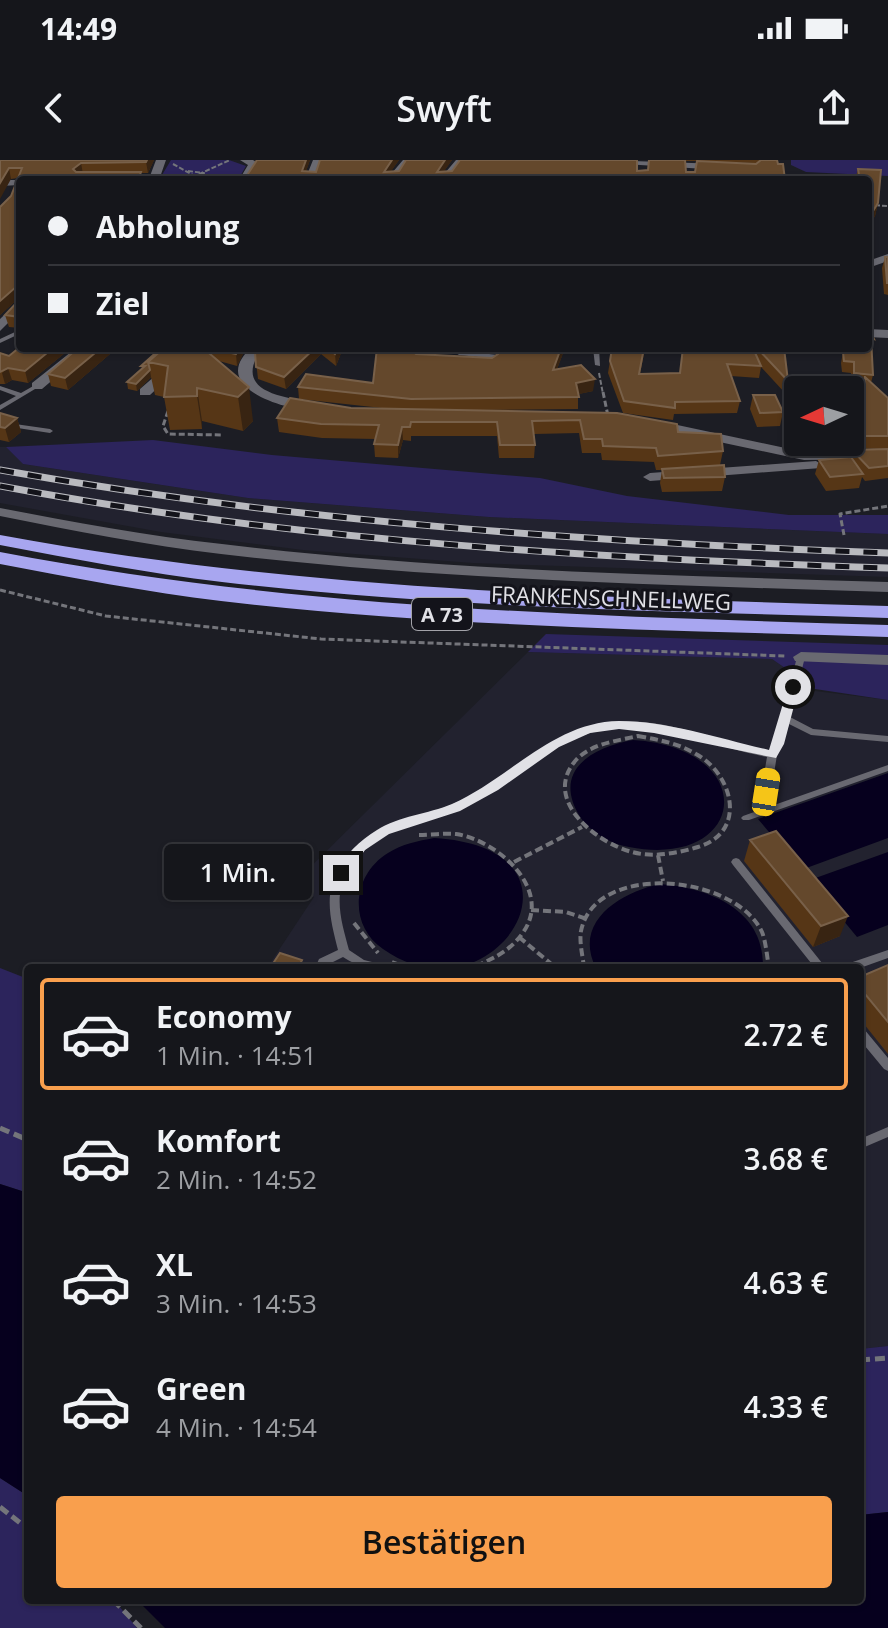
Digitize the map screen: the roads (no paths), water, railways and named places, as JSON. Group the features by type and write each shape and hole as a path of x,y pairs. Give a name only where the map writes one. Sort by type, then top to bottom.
{"highway":[{"name":"FRANKENSCHNELLWEG","path":"0,540 166,570 316,587 520,599 888,612"},
{"name":"FRANKENSCHNELLWEG","path":"0,558 97,578 279,602 444,615 888,631"}],"street":[{"path":"245,160 254,164 246,176"},
{"path":"394,176 408,160"},
{"path":"447,176 461,160"},
{"path":"607,160 739,168"},
{"path":"0,329 16,309"},
{"path":"37,386 79,352"},
{"path":"145,392 189,352"},
{"path":"253,352 246,360 244,374 253,388 268,396 330,410"},
{"path":"177,363 202,367"},
{"path":"226,371 244,374"},
{"path":"608,418 662,426 783,453 835,458 888,455"},
{"path":"650,477 810,467 835,458"},
{"path":"0,512 156,541 299,558 564,576 888,587"},
{"path":"801,657 888,660"}],"lane":[{"path":"459,352 515,359"},
{"path":"596,352 598,365"},
{"path":"481,365 492,365"},
{"path":"0,408 18,394 37,386"},
{"path":"0,388 18,394"},
{"path":"0,415 13,426 50,431"},
{"path":"766,792 772,755 801,657"},
{"path":"785,718 811,732 888,739"},
{"path":"365,964 344,952 332,903 341,873 361,847 385,830 455,807 494,787 555,744 588,730 619,725 654,729 772,755"},
{"path":"746,818 888,768"},
{"path":"736,862 818,964"},
{"path":"322,964 344,952"},
{"path":"859,964 888,954"},
{"path":"864,1037 888,1066"},
{"path":"864,1142 888,1132"}],"railway":[{"path":"0,470 221,503 442,527 665,543 888,553"},
{"path":"0,486 221,521 442,544 664,559 888,568"}]}
